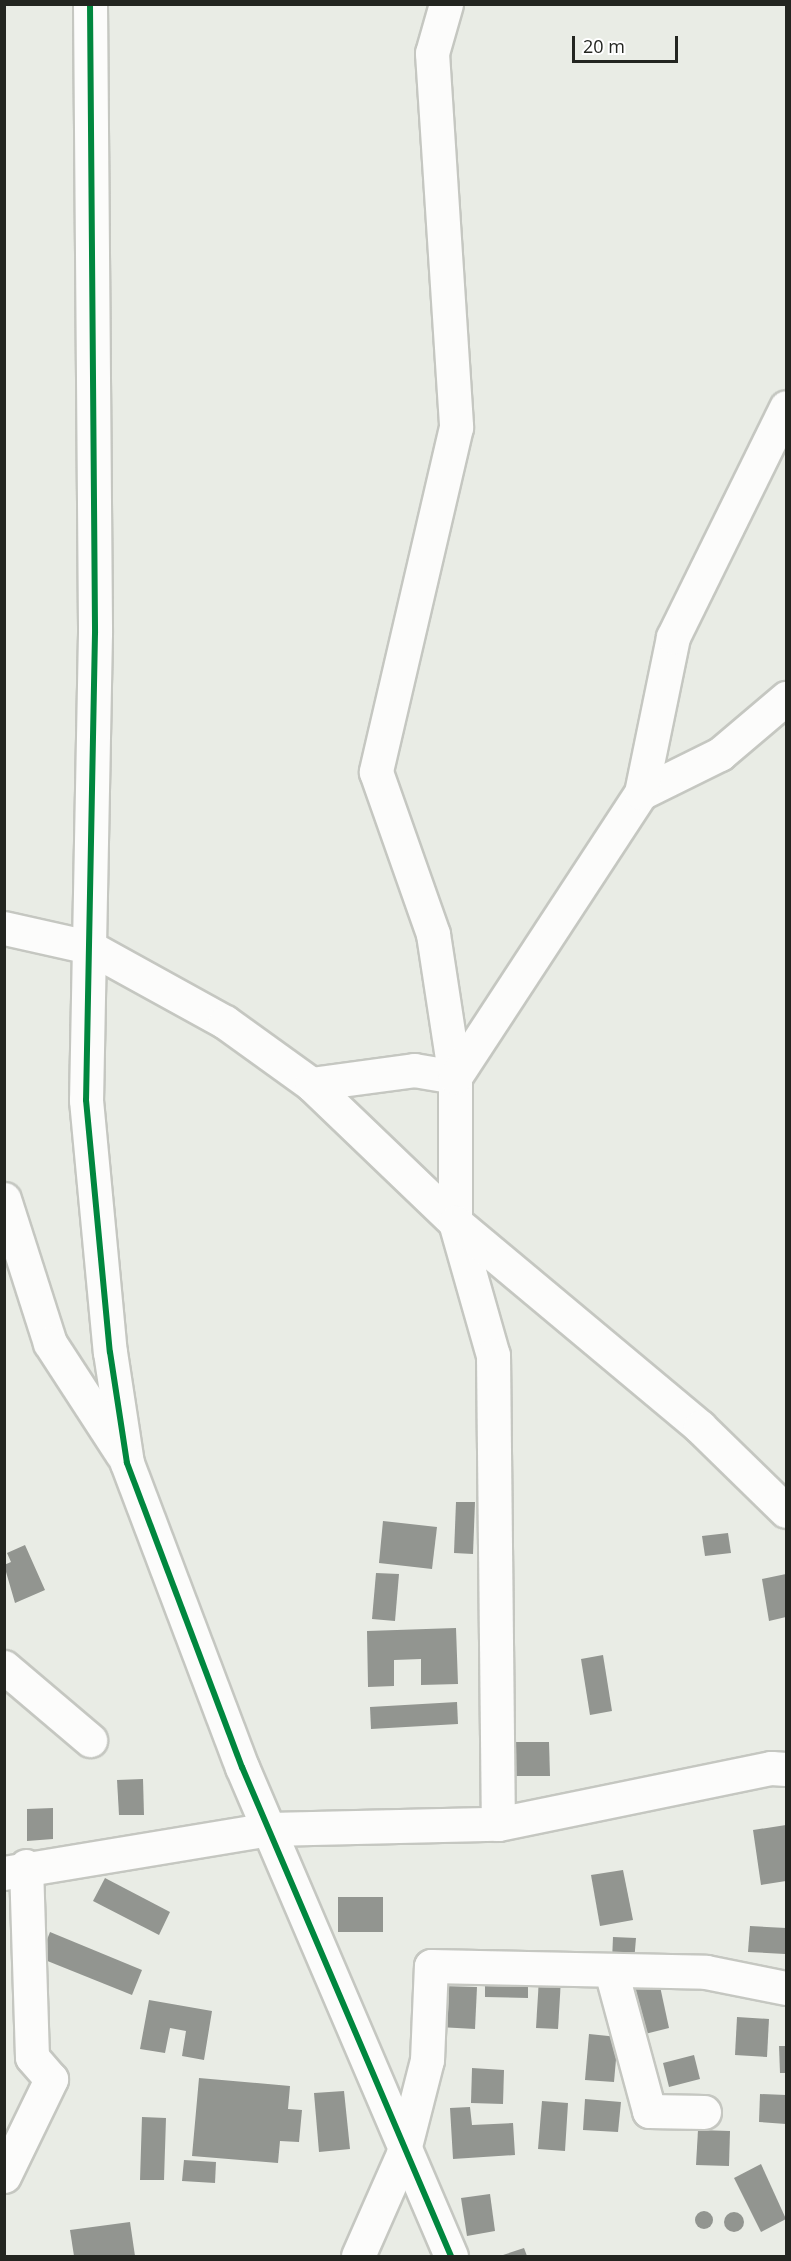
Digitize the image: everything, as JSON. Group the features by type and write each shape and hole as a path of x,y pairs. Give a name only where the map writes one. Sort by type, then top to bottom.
{"street":[{"path":"90,4 95,633 86,1100 111,1352 128,1463"},
{"path":"446,4 432,53 456,427 376,772 433,934 455,1077 454,1222 493,1355 498,1824"},
{"path":"455,1077 641,793 674,637 786,407"},
{"path":"641,793 720,754 786,699"},
{"path":"4,928 89,947 225,1022 311,1084 454,1222 700,1427 786,1510"},
{"path":"311,1084 414,1070 455,1077"},
{"path":"5,1203 50,1343 128,1463 269,1828 404,2154 451,2256"},
{"path":"4,1667 90,1740"},
{"path":"4,2176 51,2079 32,2057 15,1870 269,1828 498,1824 771,1768 786,1769"},
{"path":"358,2256 404,2154 427,2061 431,1966 706,1972 786,1988"},
{"path":"611,1971 650,2111 704,2112"}],"building":[{"path":"456,1502 475,1502 473,1554 454,1553"},
{"path":"383,1521 437,1527 432,1569 379,1563"},
{"path":"728,1533 731,1553 705,1556 702,1536"},
{"path":"25,1545 45,1590 15,1603 4,1565 11,1562 7,1553"},
{"path":"376,1573 399,1574 395,1621 372,1619"},
{"path":"786,1574 786,1617 769,1621 762,1579"},
{"path":"456,1628 458,1684 421,1685 421,1659 394,1660 394,1686 368,1687 367,1631"},
{"path":"603,1655 612,1711 590,1715 581,1659"},
{"path":"457,1702 458,1724 371,1729 370,1707"},
{"path":"515,1742 549,1742 550,1776 516,1776"},
{"path":"143,1779 144,1815 119,1815 117,1780"},
{"path":"53,1808 53,1839 27,1841 27,1809"},
{"path":"786,1825 786,1881 761,1885 753,1830"},
{"path":"623,1870 633,1920 600,1926 591,1875"},
{"path":"105,1878 170,1912 159,1935 93,1901"},
{"path":"338,1897 383,1897 383,1932 338,1932"},
{"path":"750,1926 786,1928 785,1954 748,1952"},
{"path":"50,1932 142,1970 132,1995 40,1958"},
{"path":"613,1937 636,1938 634,1962 612,1961"},
{"path":"485,1974 528,1974 528,1998 485,1997"},
{"path":"658,1977 669,2028 645,2034 633,1982"},
{"path":"539,1978 561,1979 558,2029 536,2028"},
{"path":"441,1986 477,1987 475,2029 439,2027"},
{"path":"149,2000 212,2011 204,2060 182,2056 186,2031 170,2028 165,2053 140,2049"},
{"path":"737,2017 769,2019 767,2057 735,2055"},
{"path":"589,2034 618,2037 614,2082 585,2080"},
{"path":"779,2046 786,2046 786,2073 780,2073"},
{"path":"694,2055 700,2079 669,2087 663,2063"},
{"path":"472,2068 504,2070 503,2104 471,2103"},
{"path":"199,2078 290,2086 288,2109 302,2110 299,2142 280,2141 278,2163 192,2156"},
{"path":"344,2091 350,2149 319,2152 314,2093"},
{"path":"760,2094 786,2095 786,2124 759,2122"},
{"path":"585,2099 621,2102 618,2132 583,2130"},
{"path":"542,2101 568,2103 565,2151 538,2149"},
{"path":"470,2107 472,2125 513,2123 515,2155 453,2159 450,2108"},
{"path":"142,2117 166,2118 164,2180 140,2180"},
{"path":"698,2130 730,2131 729,2166 696,2165"},
{"path":"184,2160 216,2162 215,2183 182,2181"},
{"path":"761,2164 786,2219 761,2232 734,2178"},
{"path":"490,2194 495,2231 467,2236 461,2198"},
{"path":"700,2211 708,2211 713,2216 711,2227 700,2229 695,2224 695,2216"},
{"path":"734,2212 741,2215 744,2222 741,2229 734,2232 727,2229 724,2222 727,2215"},
{"path":"130,2222 135,2256 74,2256 70,2230"},
{"path":"524,2248 527,2256 500,2256"}],"cycle path":[{"path":"90,4 95,633 86,1100 110,1352 127,1463 242,1767 451,2256"}]}
